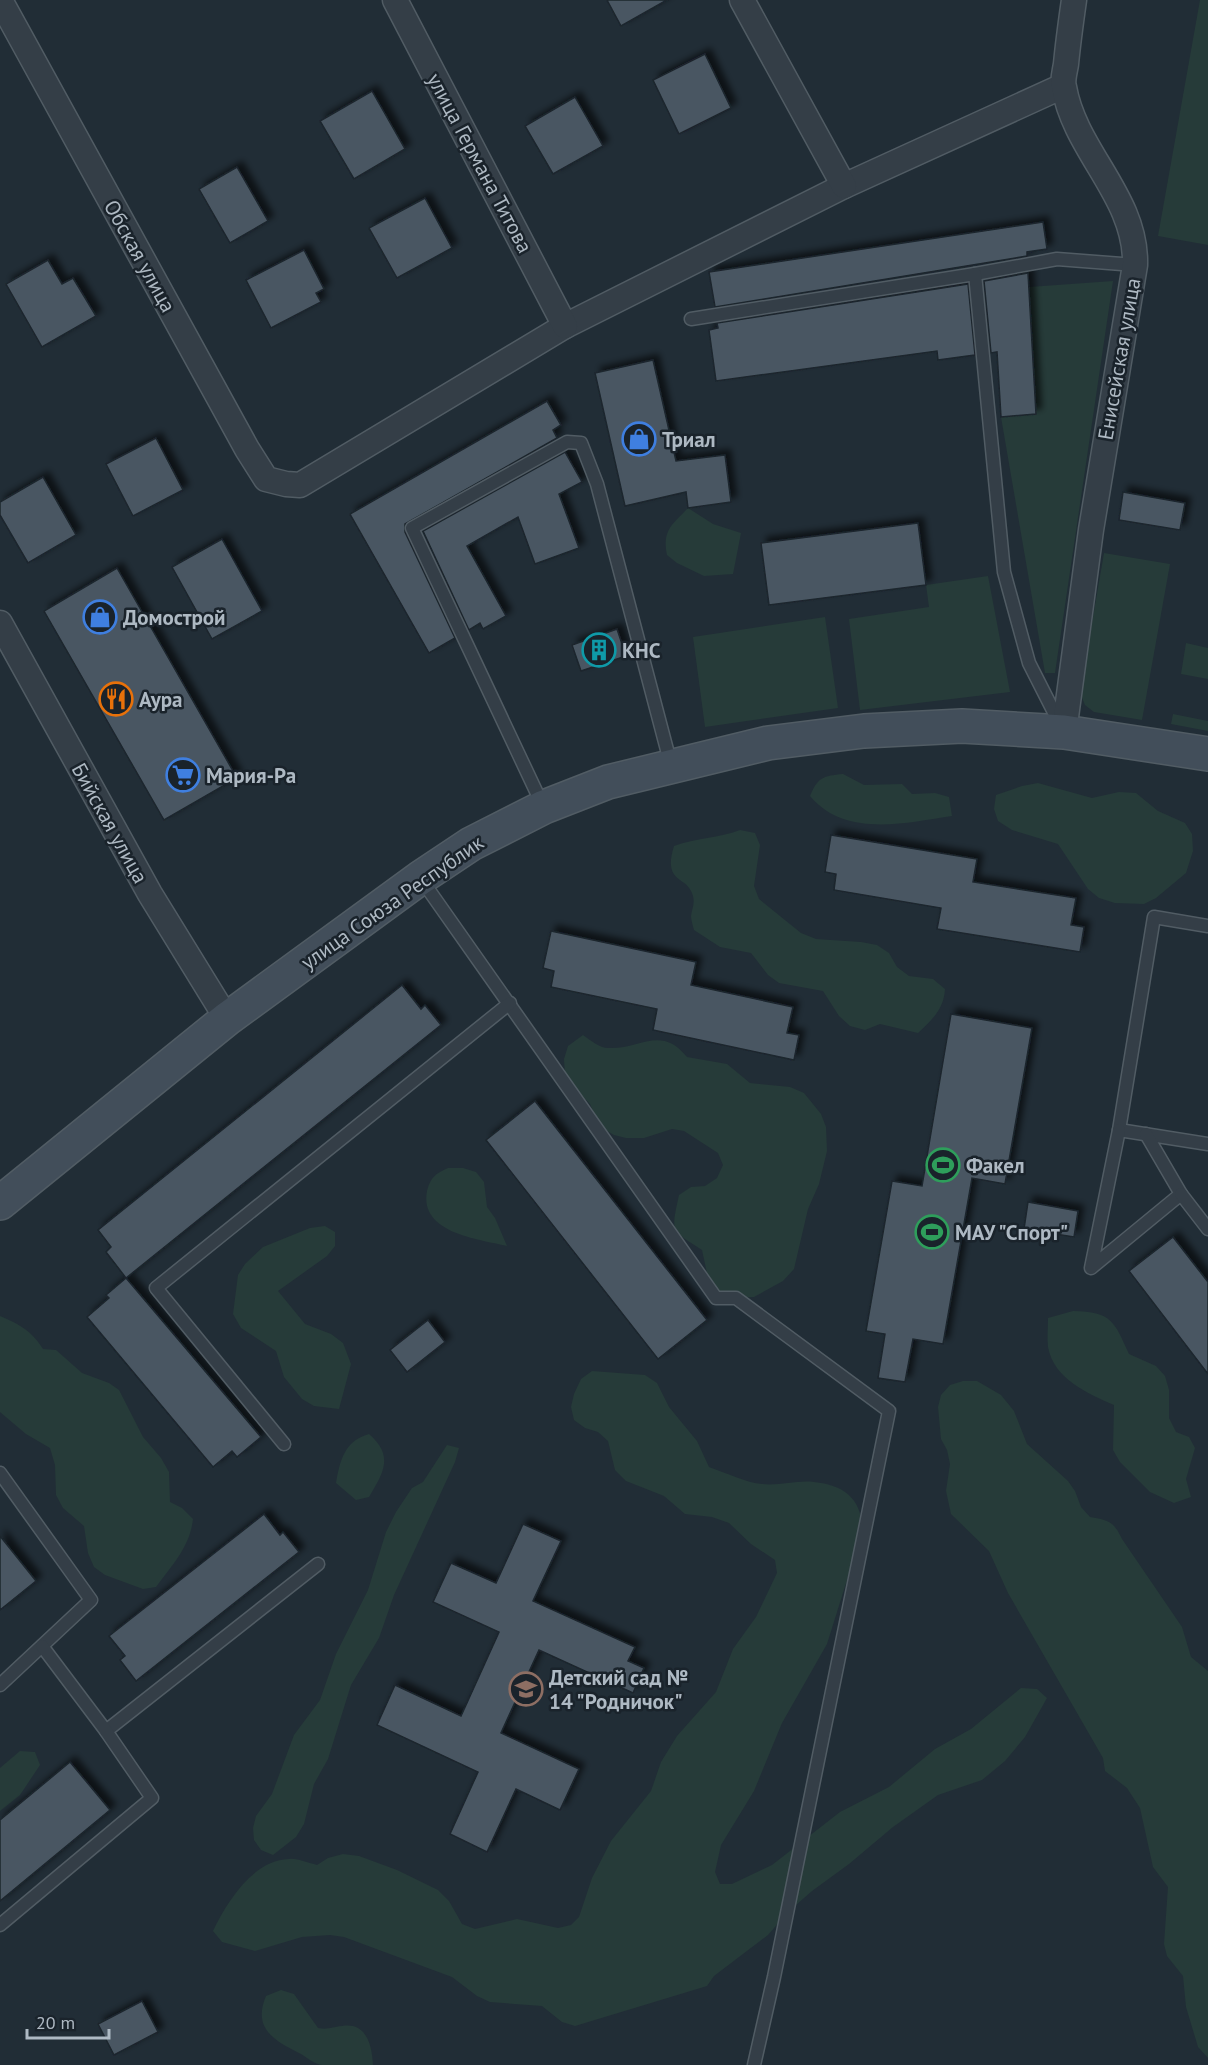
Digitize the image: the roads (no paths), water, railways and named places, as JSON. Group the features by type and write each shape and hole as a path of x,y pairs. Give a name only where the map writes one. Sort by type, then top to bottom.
{"street":[{"name":"Обская улица","path":"0,0 247,449 266,479 300,485 565,326"},
{"name":"улица Германа Титова","path":"395,0 565,326"},
{"path":"742,0 844,186"},
{"name":"Енисейская улица","path":"1064,732 1093,519 1135,265 1133,236 1124,208 1077,126 1063,86 1074,0"},
{"path":"565,326 844,186 1063,86"},
{"name":"Бийская улица","path":"0,623 150,894 227,1018"},
{"name":"улица Союза Республик","path":"0,1203 227,1018 420,878 471,844 544,807 608,782 768,743 864,731 962,726 1064,732 1208,754"}],"lane":[{"path":"691,319 1057,259 1135,265"},
{"path":"975,274 1004,572 1029,663 1064,732"},
{"path":"544,807 412,528 567,442 580,443 597,484 672,766"},
{"path":"420,878 716,1298 736,1298 889,1411 779,1954 754,2065"},
{"path":"1181,1194 1091,1268 1119,1130 1154,917 1208,926"},
{"path":"284,1444 156,1288 510,1003"},
{"path":"1119,1130 1208,1144"},
{"path":"1146,1134 1181,1194 1208,1229"},
{"path":"0,1473 91,1600 0,1686"},
{"path":"106,1731 318,1564"},
{"path":"0,1925 152,1798 106,1731 42,1646"}],"place":[{"name":"Триал","path":"639,439"},
{"name":"Домострой","path":"100,617"},
{"name":"КНС","path":"599,650"},
{"name":"Аура","path":"116,699"},
{"name":"Мария-Ра","path":"183,775"},
{"name":"Факел","path":"943,1165"},
{"name":"МАУ \"Спорт\"","path":"932,1232"},
{"name":"Детский сад № 14 \"Родничок\"","path":"526,1689"}]}
